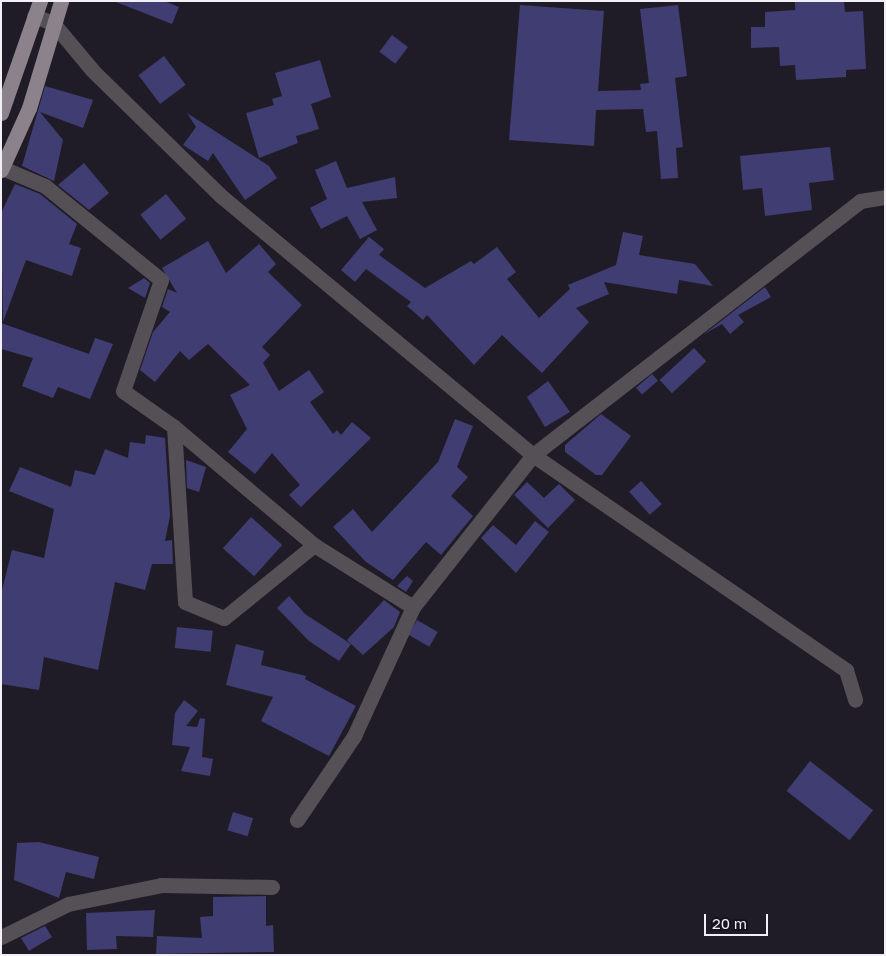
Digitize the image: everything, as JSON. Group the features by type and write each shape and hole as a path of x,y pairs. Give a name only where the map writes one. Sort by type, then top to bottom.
{"main road":[{"path":"1,113 40,1"},
{"path":"2,169 29,108 61,1"}],"street":[{"path":"34,16 54,23 93,71 221,196 532,455 846,670 855,700"},
{"path":"2,169 45,186 161,280 123,390 174,427 314,545 413,607"},
{"path":"297,820 354,736 413,607 532,455 860,201 885,197"},
{"path":"174,427 185,602 224,618 314,545"},
{"path":"1,937 68,904 162,885 272,888"}],"building":[{"path":"164,1 179,7 172,24 116,2"},
{"path":"795,1 844,1 845,12 863,11 866,69 846,70 846,77 796,80 795,65 780,66 779,47 751,48 751,27 765,27 765,12 795,10"},
{"path":"520,5 604,11 598,91 641,90 640,84 649,83 640,9 678,5 687,76 675,78 683,147 676,148 678,178 661,179 657,131 646,132 643,109 596,110 594,146 509,140"},
{"path":"392,35 408,47 395,64 379,52"},
{"path":"164,56 186,85 160,104 138,75"},
{"path":"320,60 331,97 311,104 319,129 296,136 298,143 259,158 246,113 274,105 272,99 282,96 275,73"},
{"path":"45,86 93,100 83,128 40,112 63,140 54,181 22,166"},
{"path":"187,113 269,166 277,178 245,200 213,153 208,161 183,145 196,127"},
{"path":"830,147 834,180 809,183 812,210 765,216 762,188 743,190 740,156"},
{"path":"336,161 347,188 395,177 397,198 362,202 377,230 360,239 347,216 321,229 310,208 327,199 315,170"},
{"path":"84,163 109,193 89,210 58,185"},
{"path":"15,184 40,194 77,224 69,244 81,248 72,276 26,260 3,322 1,213"},
{"path":"166,194 186,219 160,240 140,215"},
{"path":"623,232 643,236 639,255 695,264 713,286 679,280 677,294 604,282 609,294 576,308 589,322 542,373 502,335 474,365 427,315 423,320 407,306 411,302 366,269 355,282 341,270 369,237 384,249 379,255 425,288 471,261 474,264 497,247 516,272 507,279 539,318 570,289 568,285 616,265"},
{"path":"208,241 226,273 259,244 276,264 268,272 302,305 262,347 270,355 263,363 279,391 309,370 324,392 310,402 333,434 337,430 341,435 352,422 371,438 301,507 289,495 300,485 272,453 255,474 228,452 247,429 230,395 250,385 208,344 189,360 180,351 155,382 140,370 153,332 170,312 162,307 168,289 177,293 162,268"},
{"path":"144,278 150,283 145,298 128,288"},
{"path":"765,287 771,297 738,315 744,322 730,334 722,324 703,335"},
{"path":"1,323 89,354 95,338 113,344 90,399 58,387 53,398 22,386 33,358 1,349"},
{"path":"694,348 706,361 672,393 660,380"},
{"path":"652,374 658,381 642,395 636,388"},
{"path":"548,381 570,412 545,427 527,397"},
{"path":"601,414 631,436 602,475 596,475 565,452 565,445"},
{"path":"455,419 473,426 457,467 468,477 451,496 473,516 441,555 426,542 393,580 366,562 333,527 353,509 372,532 438,462"},
{"path":"146,435 165,438 170,516 165,541 172,540 173,564 152,564 145,590 115,582 98,670 44,657 39,690 1,684 1,594 12,550 44,558 54,509 9,491 20,467 71,487 75,470 95,475 105,449 128,458 130,442 145,444"},
{"path":"186,460 206,467 199,492 187,488"},
{"path":"641,481 662,504 650,515 629,492"},
{"path":"527,482 544,498 559,484 575,500 548,528 514,495"},
{"path":"251,517 282,545 254,576 223,548"},
{"path":"535,521 549,532 516,573 481,538 493,525 516,545"},
{"path":"407,576 413,581 406,592 397,586"},
{"path":"289,596 305,614 351,644 339,661 309,641 277,608"},
{"path":"384,600 400,612 394,627 363,655 347,640"},
{"path":"417,620 438,632 429,647 408,635"},
{"path":"177,627 213,631 211,652 175,648"},
{"path":"236,644 264,651 261,665 306,676 305,679 356,706 329,756 261,721 273,697 226,685"},
{"path":"184,700 198,711 186,726 197,727 200,718 205,719 202,757 213,759 210,776 181,771 190,747 172,745 175,713"},
{"path":"810,761 873,810 850,840 787,791"},
{"path":"233,812 253,818 248,836 227,830"},
{"path":"39,842 99,857 94,879 66,872 59,898 14,880 17,843"},
{"path":"266,896 266,926 273,925 274,952 156,954 157,936 202,938 200,917 213,916 213,897"},
{"path":"155,910 153,937 116,936 117,949 87,950 86,913"},
{"path":"45,926 52,937 29,951 21,938"}]}
